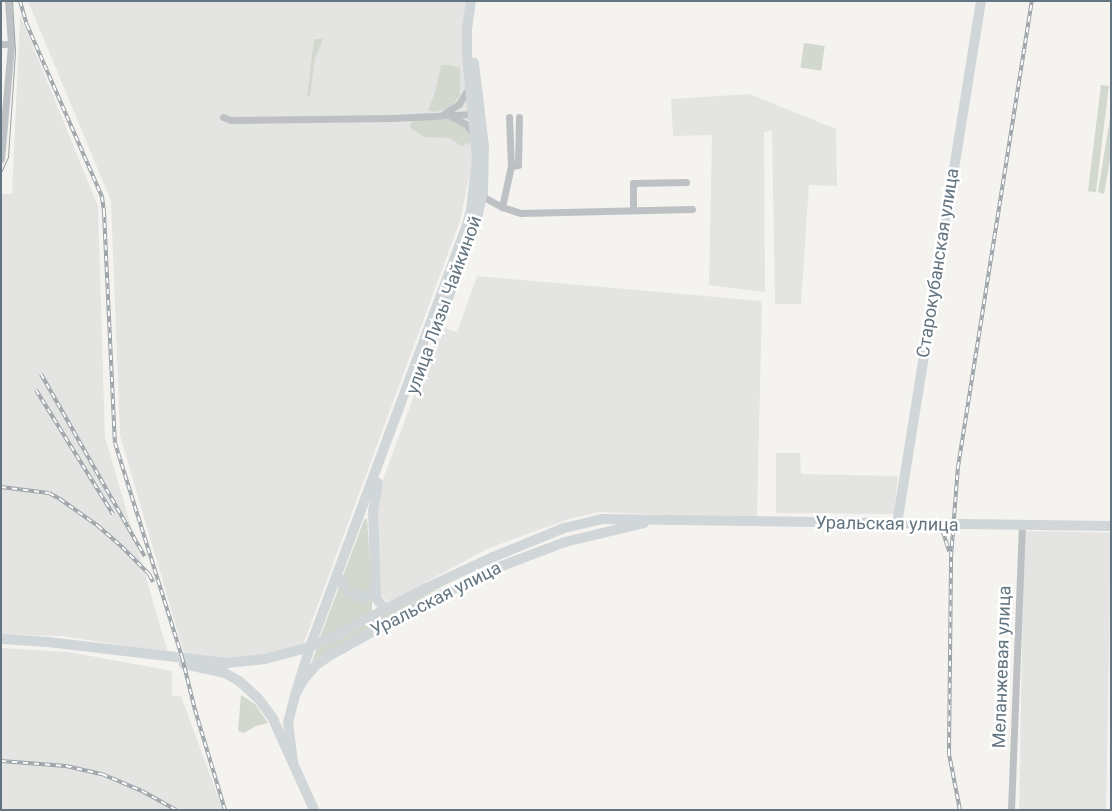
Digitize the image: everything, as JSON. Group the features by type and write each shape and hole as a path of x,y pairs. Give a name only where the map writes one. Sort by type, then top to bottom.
{"main road":[{"name":"улица Лизы Чайкиной","path":"374,485 474,231 482,196 485,170 477,114 470,86 467,42 471,1"},
{"name":"улица Лизы Чайкиной","path":"374,485 466,228 476,176 477,114 473,36 478,1"},
{"name":"Старокубанская улица","path":"897,524 981,1"},
{"path":"295,695 310,647 337,575 374,485"},
{"path":"374,485 376,590 378,603 390,607"},
{"name":"Уральская улица","path":"293,762 288,723 295,695 304,679 316,665 331,655 471,579 566,542 664,518"},
{"name":"Уральская улица","path":"115,650 240,662 265,659 310,647 493,557 571,526 602,519 664,518 897,524 1111,526"},
{"path":"571,526 586,529 593,534"},
{"path":"337,575 348,593 364,597 376,590"},
{"path":"447,578 465,576 471,579"},
{"path":"1,640 115,650 164,657 184,664 225,673 239,681 258,698 273,719 314,810"},
{"path":"239,681 236,674 240,662"}],"street":[{"path":"1,159 4,99 11,44 8,1"},
{"path":"1,44 11,44"},
{"path":"439,116 459,104 470,86"},
{"path":"223,117 231,120 477,114"},
{"path":"439,116 451,117 466,124 472,131 477,146"},
{"path":"502,207 511,166 509,117"},
{"path":"511,166 518,165 519,117"},
{"path":"633,210 633,183 686,182"},
{"path":"482,196 502,207 521,213 692,209"},
{"name":"Меланжевая улица","path":"1011,810 1022,526"}],"shaded area":[{"path":"28,1 468,1 462,40 473,139 473,158 460,221 303,645 267,654 229,659 202,657 184,653 120,436 111,201"},
{"path":"20,15 98,206 105,437 168,653 62,636 1,635 1,194 12,194"},
{"path":"314,39 323,39 315,58 310,96 307,97"},
{"path":"804,43 825,46 821,71 801,68"},
{"path":"441,65 451,65 460,68 460,96 448,109 434,112 428,110 435,93"},
{"path":"1101,85 1109,86 1096,192 1088,191"},
{"path":"750,94 836,129 837,186 809,185 801,304 775,304 772,131 764,132 765,292 709,285 712,135 673,136 671,99"},
{"path":"1111,112 1111,154 1104,194 1098,192"},
{"path":"413,120 453,120 460,123 470,133 472,142 461,146 450,138 425,137 411,129 410,124"},
{"path":"477,276 762,301 757,519 600,512 569,519 489,548 389,602 381,596 378,587 376,511 381,485 426,363 443,327 457,332"},
{"path":"776,453 800,453 801,474 898,476 894,514 776,513"},
{"path":"367,518 372,590 365,594 350,591 343,576 364,520"},
{"path":"1024,531 1111,533 1106,810 1019,810"},
{"path":"454,577 455,579 312,661 316,650 342,638"},
{"path":"339,587 372,598 372,611 319,640"},
{"path":"1,648 69,652 172,671 172,696 181,696 223,810 1,810"},
{"path":"241,695 255,704 268,723 256,726 244,733 238,731"}],"tram line":[{"path":"1,172 8,157 15,51 12,1"}],"railway":[{"path":"20,1 27,25 102,197 115,443 182,657 195,710 225,810"},
{"path":"960,810 949,754 951,557 958,467 1032,1"},
{"path":"41,374 145,557"},
{"path":"36,390 113,514"},
{"path":"1,487 49,493 60,499 98,526 122,547 149,574 153,582"},
{"path":"939,520 949,551"},
{"path":"1,761 66,766 102,774 142,791 176,810"}]}
